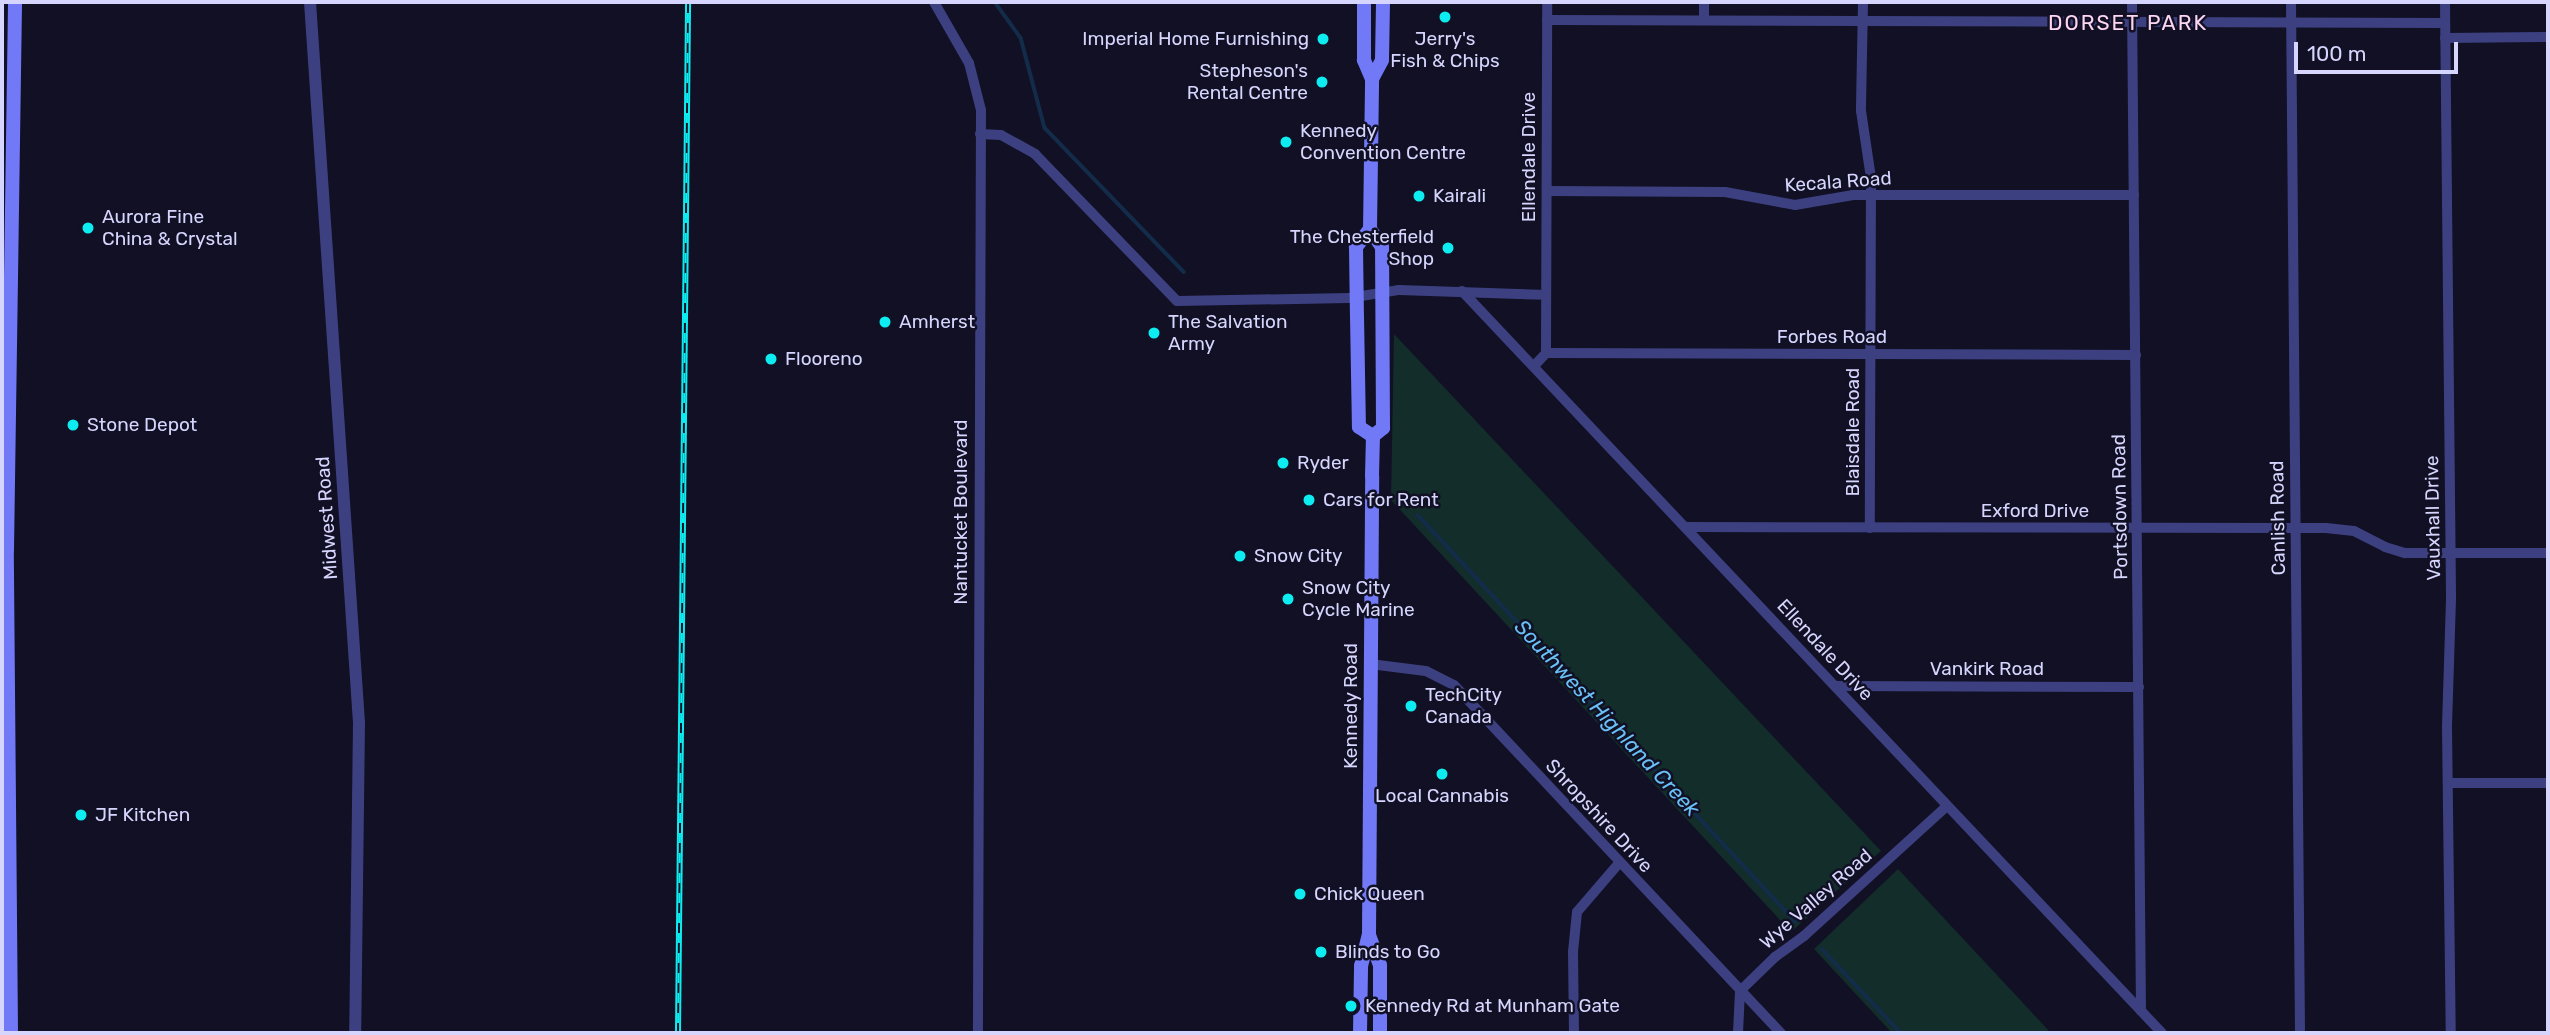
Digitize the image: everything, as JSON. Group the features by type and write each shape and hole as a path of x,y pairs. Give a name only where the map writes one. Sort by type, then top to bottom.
{"main road":[{"path":"11,1033 6,388 15,2"},
{"name":"Kennedy Road","path":"1364,2 1364,60 1372,79 1370,229 1382,247 1383,292 1383,428 1373,436"},
{"name":"Kennedy Road","path":"1372,79 1382,60 1383,2"},
{"name":"Kennedy Road","path":"1370,229 1356,247 1359,427 1373,436"},
{"name":"Kennedy Road","path":"1360,1033 1361,966 1369,935 1373,436"},
{"name":"Kennedy Road","path":"1369,935 1380,965 1380,1033"}],"street":[{"name":"Midwest Road","path":"310,2 359,722 355,1033"},
{"name":"Nantucket Boulevard","path":"934,2 974,75 981,110 978,1033"},
{"name":"Ellendale Drive","path":"1546,353 1547,2"},
{"path":"1704,2 1704,20"},
{"name":"Blaisdale Road","path":"1863,2 1861,111 1871,195 1870,527"},
{"name":"Portsdown Road","path":"2132,2 2141,1012"},
{"name":"Canlish Road","path":"2291,2 2300,1033"},
{"name":"Vauxhall Drive","path":"2445,2 2451,554 2448,783 2451,1033"},
{"path":"1547,20 2445,23"},
{"path":"2445,38 2548,37"},
{"path":"980,134 1001,135 1035,154 1177,301 1357,297 1383,292 1462,291 1546,295"},
{"name":"Kecala Road","path":"1546,191 1725,192 1794,205 1871,195 2134,195"},
{"name":"Ellendale Drive","path":"1462,291 2162,1033"},
{"path":"1534,366 1546,353"},
{"name":"Forbes Road","path":"1546,353 2136,355"},
{"name":"Exford Drive","path":"1685,527 2345,529 2395,550 2451,554 2548,553"},
{"name":"Shropshire Drive","path":"1370,664 1426,671 1454,685 1781,1033"},
{"name":"Vankirk Road","path":"1835,686 2139,687"},
{"path":"2448,783 2548,783"},
{"name":"Wye Valley Road","path":"1740,991 1947,806"},
{"path":"1574,1033 1573,952 1577,912 1619,863"},
{"path":"1738,1033 1740,991"}],"green space":[{"path":"1394,334 1881,851 1791,932 1391,500"},
{"path":"1898,869 2051,1033 1892,1033 1814,949"}],"waterway":[{"name":"Southwest Highland Creek","path":"995,2 1021,38 1045,128 1184,272"},
{"name":"Southwest Highland Creek","path":"1418,515 1796,922"},
{"name":"Southwest Highland Creek","path":"1822,949 1901,1033"}],"railway":[{"path":"678,1033 688,2"}],"place":[{"name":"Jerry's Fish & Chips","path":"1445,17"},
{"name":"Imperial Home Furnishing","path":"1323,39"},
{"name":"Stepheson's Rental Centre","path":"1322,82"},
{"name":"Kennedy Convention Centre","path":"1286,142"},
{"name":"Kairali","path":"1419,196"},
{"name":"Aurora Fine China & Crystal","path":"88,228"},
{"name":"The Chesterfield Shop","path":"1448,248"},
{"name":"Amherst","path":"885,322"},
{"name":"The Salvation Army","path":"1154,333"},
{"name":"Flooreno","path":"771,359"},
{"name":"Stone Depot","path":"73,425"},
{"name":"Ryder","path":"1283,463"},
{"name":"Cars for Rent","path":"1309,500"},
{"name":"Snow City","path":"1240,556"},
{"name":"Snow City Cycle Marine","path":"1288,599"},
{"name":"TechCity Canada","path":"1411,706"},
{"name":"Local Cannabis","path":"1442,774"},
{"name":"JF Kitchen","path":"81,815"},
{"name":"Chick Queen","path":"1300,894"},
{"name":"Blinds to Go","path":"1321,952"},
{"name":"Kennedy Rd at Munham Gate","path":"1351,1006"}],"district":[{"name":"DORSET PARK","path":"2128,23"}]}
